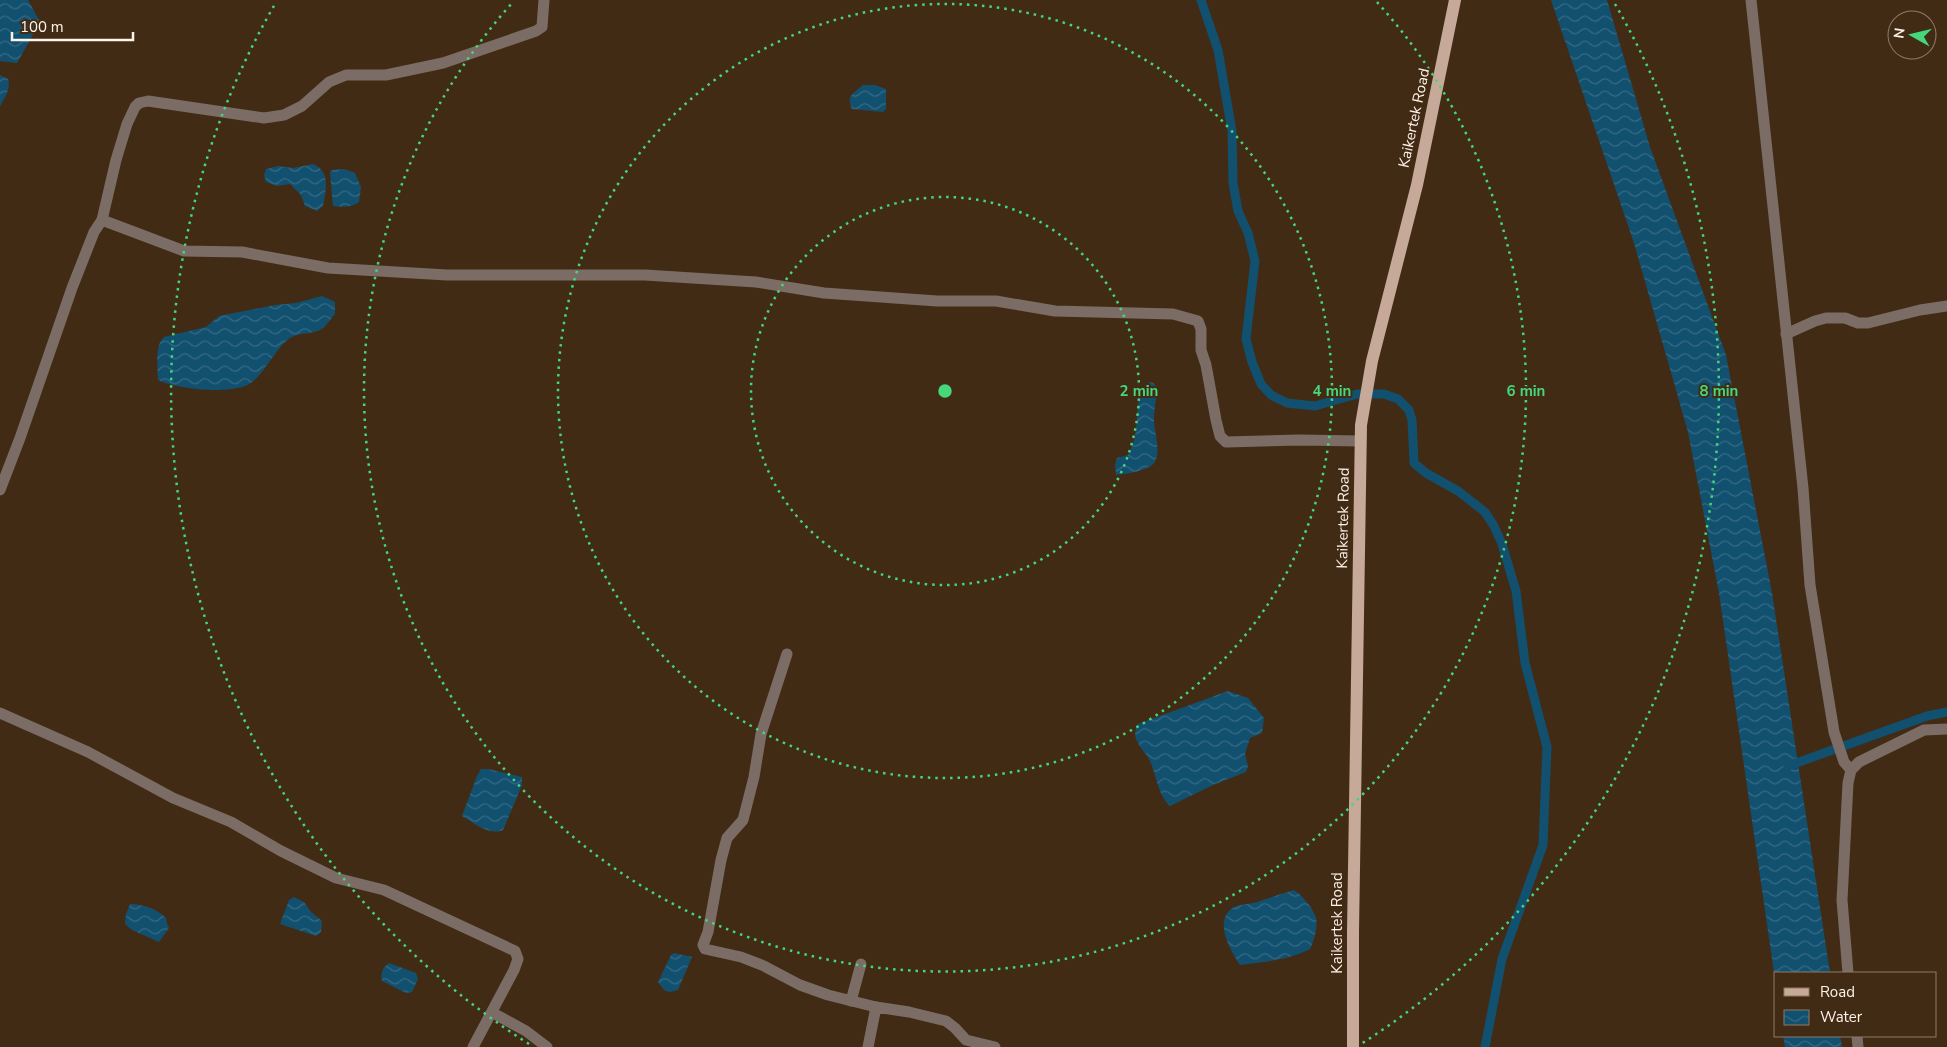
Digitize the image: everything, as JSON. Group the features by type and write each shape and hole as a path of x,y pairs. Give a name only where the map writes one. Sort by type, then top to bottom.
{"main road":[{"name":"Kaikertek Road","path":"1353,1047 1361,426 1372,361 1417,186 1455,0"}],"street":[{"path":"0,490 72,288 94,232 102,220 116,160 127,124 139,103 148,102 264,118 284,115 302,106 329,82 346,75 386,74 443,63 536,31 542,27 544,0"},
{"path":"1751,0 1803,488 1810,585 1834,732 1848,766 1842,900 1848,972"},
{"path":"102,220 184,251 242,252 328,268 447,275 645,275 756,282 833,294 937,301 996,301 1055,310 1173,314 1198,321 1201,329 1201,350 1216,420 1220,436 1226,442 1360,440"},
{"path":"1786,334 1826,318 1845,318 1858,323 1868,323 1920,310 1947,306"},
{"path":"787,654 762,734 743,820 727,838 721,860 708,932 703,945 705,949 741,957 828,995 946,1021 966,1040 995,1047"},
{"path":"0,713 88,752 173,798 231,822 281,851 336,878 384,890 515,951 518,959 473,1047"},
{"path":"1848,766 1924,730 1947,729"},
{"path":"851,1001 861,964"},
{"path":"868,1047 876,1007"},
{"path":"492,1013 526,1032 547,1047"}],"water":[{"path":"0,0 28,0 39,20 17,63 0,61"},
{"path":"1551,0 1607,0 1650,147 1726,355 1772,593 1830,972 1774,972 1719,593 1688,432 1634,243"},
{"path":"0,75 8,79 9,86 0,106"},
{"path":"863,85 875,85 886,89 886,109 883,112 852,109 850,98"},
{"path":"313,164 323,171 326,182 323,206 317,211 305,206 301,195 290,184 277,186 266,182 264,175 266,169 278,166 293,168"},
{"path":"344,169 355,173 361,187 359,202 344,207 333,206 330,172 332,170"},
{"path":"322,296 335,302 335,314 323,328 290,338 279,348 262,372 252,382 233,389 206,390 178,386 158,380 158,351 164,337 206,327 219,316 275,305 296,303"},
{"path":"1149,382 1158,388 1154,416 1158,448 1156,458 1154,463 1147,468 1116,475 1115,465 1117,458 1128,455 1133,444 1139,401 1144,388"},
{"path":"1228,691 1248,698 1264,718 1262,733 1250,738 1245,754 1248,766 1246,772 1213,785 1170,806 1162,796 1152,765 1136,739 1135,733 1138,724"},
{"path":"481,769 522,777 522,785 503,830 487,830 462,816"},
{"path":"1294,890 1307,902 1316,918 1316,930 1310,949 1285,958 1240,965 1225,936 1224,920 1228,913 1234,907"},
{"path":"294,897 304,902 311,912 322,921 321,932 316,936 280,924 289,900"},
{"path":"130,904 150,908 166,918 169,928 159,942 132,930 125,924"},
{"path":"674,953 692,957 678,990 670,992 664,990 658,982 671,955"},
{"path":"389,963 416,973 418,979 412,992 406,993 382,981 382,970"},
{"path":"1783,1037 1840,1037 1842,1047 1785,1047"}],"waterway":[{"path":"1201,0 1218,50 1232,131 1233,183 1238,211 1248,233 1255,261 1246,339 1252,362 1261,384 1271,395 1287,403 1315,406 1357,394 1384,394 1398,399 1409,410 1412,420 1414,463 1426,473 1458,491 1485,512 1502,544 1516,591 1525,663 1547,747 1543,845 1502,959 1485,1047"},
{"path":"1788,766 1927,716 1947,712"}]}
